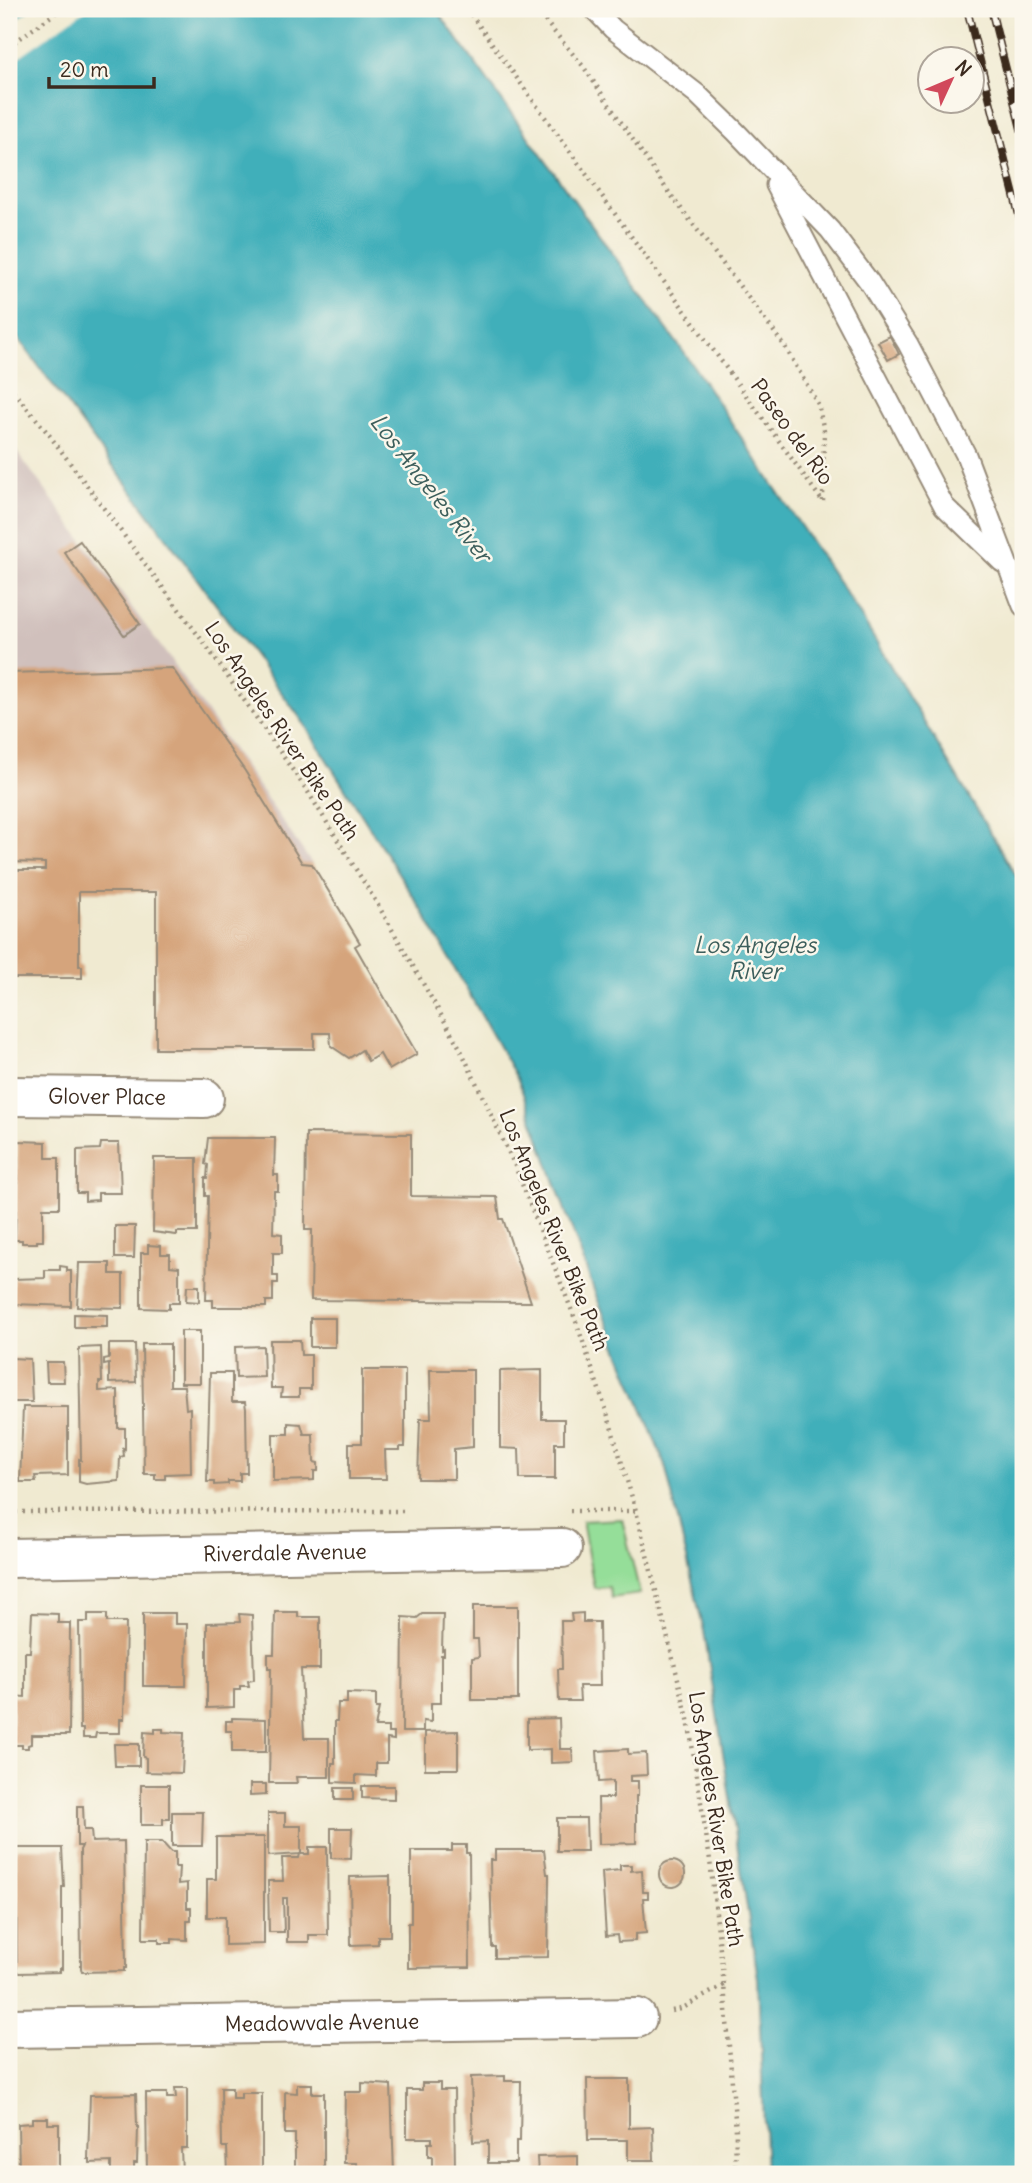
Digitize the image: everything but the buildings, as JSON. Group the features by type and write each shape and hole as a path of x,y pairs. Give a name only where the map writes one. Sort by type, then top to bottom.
{"street":[{"name":"Glover Place","path":"9,1096 204,1098"},
{"name":"Riverdale Avenue","path":"9,1558 562,1548"},
{"name":"Meadowvale Avenue","path":"9,2028 637,2018"}],"lane":[{"path":"594,9 613,29 697,94 830,230 870,283 908,344 966,455 1023,606"},
{"path":"765,164 944,506 1008,567"}],"path":[{"path":"9,46 61,9"},
{"name":"Paseo del Rio","path":"467,9 823,502 824,432 818,404 784,345 665,187 583,66 535,9"},
{"name":"Los Angeles River Bike Path","path":"9,386 47,432 207,647 307,792 378,905 460,1048 516,1166 577,1324 608,1416 636,1511 688,1719 710,1860 724,1985 736,2131 735,2174"},
{"path":"9,1511 418,1511"},
{"path":"568,1511 636,1511"},
{"path":"681,2010 724,1985"}],"shaded area":[{"path":"9,441 170,659 312,864 9,861"}],"green space":[{"path":"622,1519 640,1594 612,1598 609,1587 594,1588 582,1521"}],"water":[{"name":"Los Angeles River","path":"9,9 436,9 690,361 857,610 1023,887 1023,2174 766,2174 758,1978 704,1631 665,1465 595,1293 518,1080 423,912 301,719 9,326"}],"pier":[{"path":"31,9 87,9 9,64 9,25"}],"railway":[{"path":"967,9 1023,231"},
{"path":"991,9 1023,137"}]}
